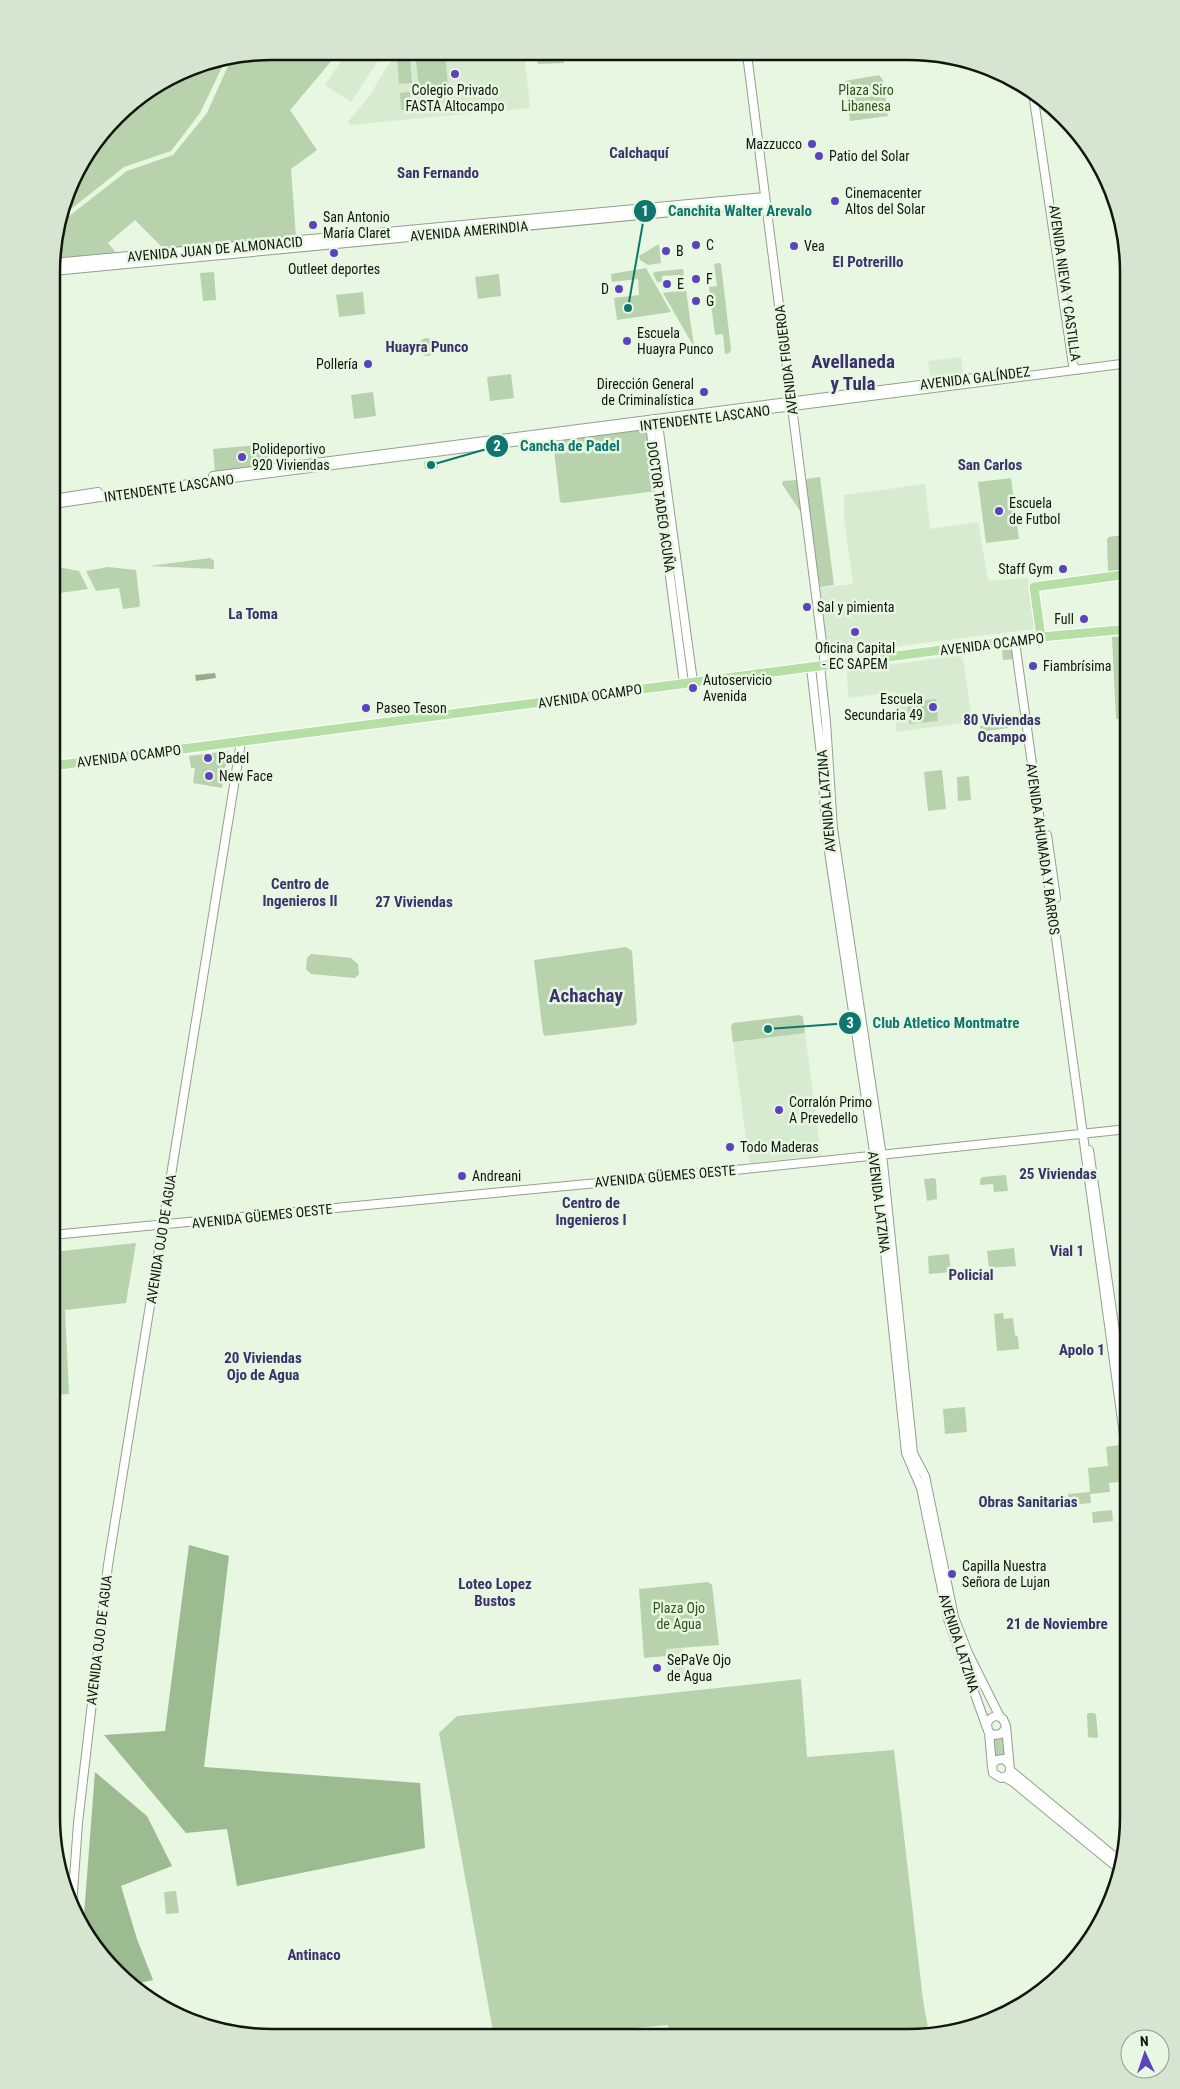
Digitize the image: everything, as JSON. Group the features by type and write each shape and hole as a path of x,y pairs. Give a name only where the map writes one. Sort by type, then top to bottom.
{"main road":[{"name":"AVENIDA FIGUEROA","path":"748,60 791,404 819,666"},
{"name":"AVENIDA NIEVA Y CASTILLA","path":"1036,103 1076,367"},
{"name":"AVENIDA NIEVA Y CASTILLA","path":"1039,106 1076,367"},
{"name":"AVENIDA JUAN DE ALMONACID","path":"60,262 766,200"},
{"name":"AVENIDA AMERINDIA","path":"60,270 766,200"},
{"name":"AVENIDA GALÍNDEZ","path":"791,404 1076,367 1120,360"},
{"name":"AVENIDA GALÍNDEZ","path":"1076,367 1120,364"},
{"name":"INTENDENTE LASCANO","path":"60,503 209,481 791,404"},
{"name":"INTENDENTE LASCANO","path":"60,497 211,476 654,423"},
{"name":"DOCTOR TADEO ACUÑA","path":"654,423 689,683"},
{"path":"1041,638 1034,587 1120,575"},
{"name":"AVENIDA OCAMPO","path":"60,765 819,666 1120,629"},
{"name":"AVENIDA AHUMADA Y BARROS","path":"1018,641 1021,648 1054,878 1084,1134"},
{"name":"AVENIDA LATZINA","path":"819,666 819,731 827,838 878,1155 913,1453 924,1476 954,1618 968,1653 1000,1717"},
{"name":"AVENIDA OJO DE AGUA","path":"73,1891 78,1824 108,1565 241,742"},
{"name":"AVENIDA GÜEMES OESTE","path":"60,1235 1120,1130"},
{"path":"1084,1134 1120,1370"},
{"path":"1084,1134 1120,1404"},
{"name":"AVENIDA LATZINA","path":"878,1155 906,1453 921,1488 948,1619 988,1730 992,1767"},
{"path":"1004,1777 1008,1774 1010,1767 1006,1728 1004,1720 1000,1717 991,1718 988,1721 988,1730 999,1735 1006,1728"},
{"path":"1115,1865 1010,1779 996,1776 993,1773 992,1767 994,1762 999,1759 1005,1759 1010,1767 1116,1858"}],"shaded area":[{"path":"342,60 379,60 351,102 325,85"},
{"name":"Colegio Privado FASTA Altocampo","path":"391,60 525,60 530,106 528,108 350,125 348,122 370,95"},
{"path":"961,357 963,371 961,374 933,378 930,376 928,361"},
{"path":"925,484 930,529 978,522 988,581 1028,578 1034,629 828,655 820,588 853,584 844,518 844,495"},
{"name":"Escuela Secundaria 49","path":"959,656 963,658 972,722 896,732 896,692 848,698 847,670"},
{"path":"215,673 216,678 196,681 195,675"},
{"name":"Corralón Primo A Prevedello","path":"805,1033 821,1155 750,1163 733,1042"},
{"path":"189,1545 229,1556 204,1767 420,1783 425,1848 237,1886 227,1829 186,1833 104,1735 165,1731"},
{"path":"683,1648 686,1677 668,1679 666,1649"},
{"path":"95,1772 147,1816 172,1866 121,1886 137,1939 153,1980 140,1983 122,1967 104,1946 84,1915"}],"green space":[{"path":"258,60 332,60 290,110 317,150 291,169 296,237 165,250 135,220 108,243 117,254 60,258 67,218 127,171 173,155 207,113 229,65"},
{"path":"397,60 410,60 412,83 399,84"},
{"path":"416,60 446,60 448,85 419,88"},
{"path":"537,60 564,60 564,63 538,64"},
{"path":"223,66 200,113 171,151 124,167 69,211 88,166 122,122 166,88 191,76"},
{"name":"Plaza Siro Libanesa","path":"879,75 883,80 888,116 850,121 845,81"},
{"path":"410,92 411,109 401,110 400,93"},
{"path":"659,244 661,263 648,265 640,260 639,256"},
{"path":"714,264 721,264 731,350 725,354 723,334 715,335 709,287 717,286"},
{"path":"646,268 671,312 617,320 614,298 639,295 638,279 612,282 611,274"},
{"path":"683,269 694,347 663,293 680,291 679,275 662,276 662,282 657,282 653,274 654,272"},
{"path":"214,272 216,300 203,301 200,273"},
{"path":"499,274 501,296 478,299 475,277"},
{"path":"363,292 365,314 339,317 336,295"},
{"path":"423,338 431,338 436,343 434,354 423,356 418,351 418,343"},
{"path":"511,374 514,398 490,401 487,377"},
{"path":"373,392 376,416 354,419 351,395"},
{"path":"643,428 648,433 656,491 560,502 553,442"},
{"name":"Polideportivo 920 Viviendas","path":"269,444 271,465 215,473 213,449"},
{"path":"437,461 438,468 425,469 424,462"},
{"path":"820,477 834,585 820,587 804,483 807,479"},
{"name":"Escuela de Futbol","path":"1011,478 1019,539 986,543 978,482"},
{"path":"797,480 802,514 782,484 783,481"},
{"path":"1120,535 1120,572 1111,573 1108,571 1107,539"},
{"path":"210,558 214,561 214,569 149,566"},
{"path":"60,567 79,571 88,589 60,593"},
{"path":"108,567 136,570 139,607 123,609 119,588 96,591 86,571"},
{"path":"1112,637 1120,637 1120,719 1116,719"},
{"path":"1002,650 1012,650 1015,659 1003,660"},
{"path":"936,699 938,721 909,724 907,702"},
{"path":"1007,723 1008,728 981,732 980,726"},
{"name":"New Face","path":"228,751 222,788 193,783 195,768 191,768 189,756"},
{"path":"942,770 946,809 928,811 924,772"},
{"path":"969,776 971,800 958,801 957,777"},
{"path":"626,947 632,951 637,1022 635,1025 545,1036 543,1033 534,960"},
{"path":"311,954 351,958 358,964 359,974 355,978 311,974 306,969 307,958"},
{"path":"800,1015 803,1017 805,1033 733,1042 731,1026 733,1023"},
{"path":"1006,1175 1008,1191 994,1192 993,1184 980,1185 982,1177"},
{"path":"934,1178 936,1180 937,1199 927,1201 924,1179"},
{"path":"136,1243 126,1303 65,1310 69,1394 60,1395 60,1251"},
{"path":"1014,1248 1016,1266 989,1268 987,1251"},
{"path":"949,1254 951,1272 929,1274 928,1256"},
{"path":"1003,1313 1004,1319 1013,1318 1019,1349 997,1351 994,1314"},
{"path":"965,1407 967,1432 945,1434 943,1409"},
{"path":"1120,1446 1120,1482 1109,1483 1110,1492 1090,1494 1091,1503 1069,1505 1068,1494 1090,1492 1088,1468 1108,1466 1106,1447"},
{"path":"1112,1510 1113,1521 1093,1523 1092,1512"},
{"name":"Plaza Ojo de Agua","path":"708,1582 712,1585 719,1645 666,1649 666,1656 644,1658 639,1589"},
{"path":"801,1679 807,1757 894,1750 923,2000 928,2028 669,2029 668,2025 622,2029 493,2029 439,1733 457,1716"},
{"path":"1088,1713 1096,1715 1098,1737 1096,1738 1088,1737"},
{"path":"1004,1733 1007,1757 993,1759 991,1735"},
{"path":"176,1891 179,1913 166,1914 164,1892"}],"place":[{"name":"Colegio Privado FASTA Altocampo","path":"455,74"},
{"name":"Mazzucco","path":"812,144"},
{"name":"Patio del Solar","path":"819,156"},
{"name":"Cinemacenter Altos del Solar","path":"835,201"},
{"name":"San Antonio María Claret","path":"313,225"},
{"name":"C","path":"696,245"},
{"name":"Vea","path":"794,246"},
{"name":"B","path":"666,251"},
{"name":"Outleet deportes","path":"334,253"},
{"name":"F","path":"696,279"},
{"name":"E","path":"667,284"},
{"name":"D","path":"619,289"},
{"name":"G","path":"696,301"},
{"name":"Canchita Walter Arevalo","path":"628,308"},
{"name":"Escuela Huayra Punco","path":"627,341"},
{"name":"Pollería","path":"368,364"},
{"name":"Dirección General de Criminalística","path":"704,392"},
{"name":"Polideportivo 920 Viviendas","path":"242,457"},
{"name":"Cancha de Padel","path":"431,465"},
{"name":"Escuela de Futbol","path":"999,511"},
{"name":"Staff Gym","path":"1063,569"},
{"name":"Sal y pimienta","path":"807,607"},
{"name":"Full","path":"1084,619"},
{"name":"Oficina Capital - EC SAPEM","path":"855,632"},
{"name":"Fiambrísima","path":"1033,666"},
{"name":"Autoservicio Avenida","path":"693,688"},
{"name":"Escuela Secundaria 49","path":"933,707"},
{"name":"Paseo Teson","path":"366,708"},
{"name":"Padel","path":"208,758"},
{"name":"New Face","path":"209,776"},
{"name":"Club Atletico Montmatre","path":"768,1029"},
{"name":"Corralón Primo A Prevedello","path":"779,1110"},
{"name":"Todo Maderas","path":"730,1147"},
{"name":"Andreani","path":"462,1176"},
{"name":"Capilla Nuestra Señora de Lujan","path":"952,1574"},
{"name":"SePaVe Ojo de Agua","path":"657,1668"}],"district":[{"name":"Calchaquí","path":"639,153"},
{"name":"San Fernando","path":"438,173"},
{"name":"El Potrerillo","path":"868,262"},
{"name":"Huayra Punco","path":"427,347"},
{"name":"Avellaneda y Tula","path":"853,372"},
{"name":"San Carlos","path":"990,465"},
{"name":"La Toma","path":"253,614"},
{"name":"80 Viviendas Ocampo","path":"1002,728"},
{"name":"Centro de Ingenieros II","path":"300,892"},
{"name":"27 Viviendas","path":"414,902"},
{"name":"Achachay","path":"586,995"},
{"name":"25 Viviendas","path":"1058,1174"},
{"name":"Centro de Ingenieros I","path":"591,1212"},
{"name":"Vial 1","path":"1067,1251"},
{"name":"Policial","path":"971,1275"},
{"name":"Apolo 1","path":"1082,1350"},
{"name":"20 Viviendas Ojo de Agua","path":"263,1366"},
{"name":"Obras Sanitarias","path":"1028,1502"},
{"name":"Loteo Lopez Bustos","path":"495,1592"},
{"name":"21 de Noviembre","path":"1057,1624"},
{"name":"Antinaco","path":"314,1955"}]}
